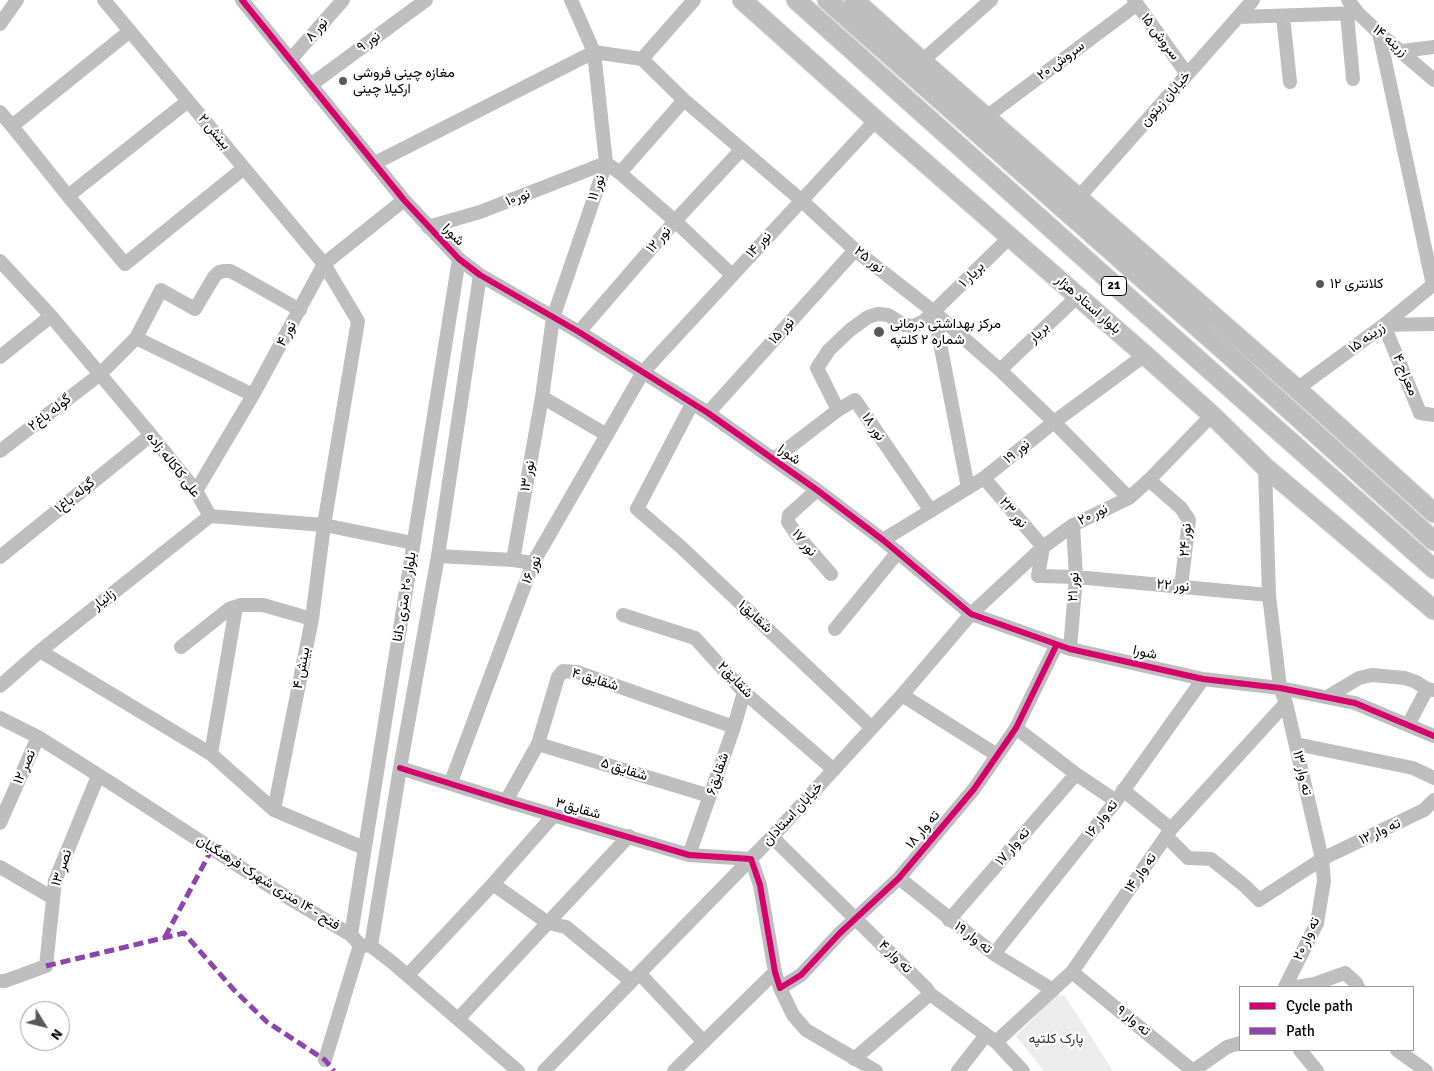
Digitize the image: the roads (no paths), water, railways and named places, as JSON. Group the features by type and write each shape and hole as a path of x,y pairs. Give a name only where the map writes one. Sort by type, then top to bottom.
{"main road":[{"name":"بلوار استاد هژار","path":"742,0 1145,355 1212,415 1265,467 1434,610"},
{"name":"21","path":"796,0 1433,569"},
{"name":"21","path":"827,0 1230,356 1434,540"},
{"path":"854,0 1164,274 1298,389 1434,512"}],"street":[{"path":"0,24 17,0"},
{"name":"بینش ۲","path":"104,0 324,264 358,321 324,525"},
{"name":"شورا","path":"242,0 312,84 404,200 459,258 480,275 578,332 708,413 817,490 883,540 971,614 1063,647 1203,679 1280,688 1355,703 1434,736"},
{"name":"نور ۸","path":"291,59 343,0"},
{"name":"نور ۹","path":"312,84 426,0"},
{"name":"نور ۱۱","path":"553,318 606,163 594,52 571,0"},
{"path":"375,163 594,52 642,59 694,0"},
{"path":"922,61 990,0"},
{"name":"خیابان زیتون","path":"1079,197 1252,0"},
{"name":"سروش ۱۵","path":"1135,3 1187,74"},
{"name":"سروش ۲۰","path":"986,117 1135,3"},
{"path":"1238,17 1283,16 1351,9"},
{"name":"زرینه ۱۴","path":"1351,9 1434,80"},
{"name":"زرینه ۱۴","path":"1351,9 1353,79"},
{"path":"1283,16 1290,82"},
{"path":"12,126 130,31"},
{"path":"1379,33 1434,284"},
{"path":"1402,52 1434,47"},
{"name":"نور ۲۵","path":"642,59 684,100 801,200 855,250 934,312 1000,370 1129,498"},
{"path":"68,196 188,100"},
{"path":"620,173 684,100"},
{"path":"0,112 125,264 244,168"},
{"name":"نور ۱۴","path":"643,372 876,120"},
{"name":"نور ۱۲","path":"578,332 675,221 741,150"},
{"path":"606,163 675,221 732,275"},
{"name":"نور۱۰","path":"428,227 480,212 606,163"},
{"name":"نور ۴","path":"196,491 253,395 324,264 404,200"},
{"name":"بریار ۱","path":"838,410 817,368 829,350 850,330 868,317 878,314 888,315 904,326 914,326 934,312 1010,238"},
{"name":"نور ۱۵","path":"708,413 855,250"},
{"name":"بلوار ۲۰ متری دانا","path":"361,942 364,848 459,258"},
{"name":"علی کاکاله زاده","path":"1,262 51,316 151,436 196,491 210,516"},
{"name":"گوله باغ۲","path":"0,451 99,375 136,338 161,290 194,309 214,277 219,272 230,271 300,310"},
{"name":"بلوار ۲۰ متری دانا","path":"361,942 400,768 438,556 480,275"},
{"name":"زرینه ۱۵","path":"1298,389 1384,325 1434,284"},
{"name":"بریار","path":"1000,370 1078,296"},
{"path":"934,312 968,488"},
{"path":"0,357 51,316"},
{"name":"نور ۱۳","path":"513,560 542,397 553,318"},
{"path":"1384,325 1434,324"},
{"name":"معراج ۴","path":"1384,325 1420,413 1434,415"},
{"path":"136,338 253,395"},
{"name":"نور ۱۹","path":"883,540 984,478 1054,422 1145,355"},
{"name":"نور ۱۶","path":"451,782 533,563 643,372"},
{"path":"542,397 607,435"},
{"name":"نور ۱۸","path":"774,459 838,410 855,400 931,512"},
{"name":"شقایق۱","path":"692,404 637,509 688,553 872,728"},
{"name":"نور ۲۰","path":"971,614 1042,547 1073,525 1129,498 1212,415"},
{"name":"گوله باغ۱","path":"0,557 151,436"},
{"name":"ته وار ۱۳","path":"1265,467 1269,595 1280,688 1286,703 1322,859"},
{"name":"نور ۲۳","path":"984,478 1042,547"},
{"name":"نور ۲۴","path":"1149,480 1181,508 1189,520 1181,587"},
{"name":"نور ۱۷","path":"817,490 789,515 788,522 831,574"},
{"path":"210,516 324,525 413,543"},
{"name":"زانیار","path":"0,686 40,651 210,516"},
{"name":"بینش ۴","path":"274,810 312,619 324,525"},
{"name":"نور ۲۱","path":"1063,647 1076,577 1073,525"},
{"name":"نور ۲۲","path":"1042,547 1038,576 1076,577 1269,595"},
{"path":"835,629 898,552"},
{"path":"438,556 513,560 533,563"},
{"path":"181,647 229,609 236,607 263,604 312,619"},
{"path":"211,754 236,607"},
{"name":"خیابان استادان","path":"544,1071 772,837 902,695 971,614"},
{"name":"شقایق۲","path":"623,615 695,638 744,692 834,770"},
{"name":"ته وار ۱۸","path":"780,988 802,975 840,933 899,878 974,789 1016,728 1063,647"},
{"path":"40,651 211,754 274,810 364,848"},
{"name":"شقایق ۴","path":"506,801 538,744 558,677 563,671 577,672 734,727"},
{"path":"1327,697 1359,678 1372,675 1405,678 1431,690 1408,724"},
{"name":"ته وار ۱۶","path":"994,954 1119,796 1203,679"},
{"name":"شقایق۶","path":"689,855 734,727 744,692"},
{"path":"902,695 997,755"},
{"name":"ته وار ۱۴","path":"958,1071 991,1039 1053,990 1072,972 1169,832 1286,703"},
{"name":"فتح - ۱۴ متری شهرک فرهنگیان","path":"0,718 38,738 277,891 361,942 408,975 518,1071"},
{"path":"1016,728 1076,774 1119,796 1169,832"},
{"name":"نصر ۱۲","path":"0,823 38,738"},
{"name":"شقایق ۵","path":"538,744 710,796"},
{"path":"1296,744 1413,768 1434,778"},
{"name":"شقایق۳","path":"400,768 689,855 751,859"},
{"name":"ته وار ۱۷","path":"949,920 1076,774"},
{"name":"نصر ۱۳","path":"0,981 6,981 46,966 55,881 98,776"},
{"name":"ته وار ۱۲","path":"1169,832 1188,858 1211,859 1232,875 1258,900 1322,859 1431,809"},
{"path":"408,975 554,815"},
{"path":"458,1019 629,836"},
{"name":"ته وار ۴","path":"772,837 930,994 991,1039 1023,1071"},
{"path":"751,859 760,885 775,972 787,1006 798,1023 806,1030 876,1071"},
{"name":"ته وار ۲۰","path":"1286,986 1317,923 1324,881 1322,859"},
{"path":"0,867 53,898"},
{"name":"ته وار ۱۹","path":"899,878 949,920 994,954 1053,990"},
{"path":"493,884 548,923 566,927 635,977 704,1042"},
{"path":"325,1060 361,942"},
{"path":"674,1071 775,972"},
{"name":"ته وار ۹","path":"1072,972 1193,1071"},
{"path":"1303,986 1345,973 1358,986"},
{"path":"854,1058 930,994"},
{"path":"1193,1071 1227,1047 1239,1043"},
{"path":"1301,1051 1317,1071"},
{"path":"1398,1051 1426,1071"}],"place":[{"name":"مغازه چینی فروشی ارکیلا چینی","path":"343,81"},
{"name":"کلانتری ۱۲","path":"1320,284"},
{"name":"مرکز بهداشتی درمانی شماره ۲ کلتپه","path":"879,332"}],"park label":[{"name":"پارک کلتپه","path":"1056,1039"}]}
